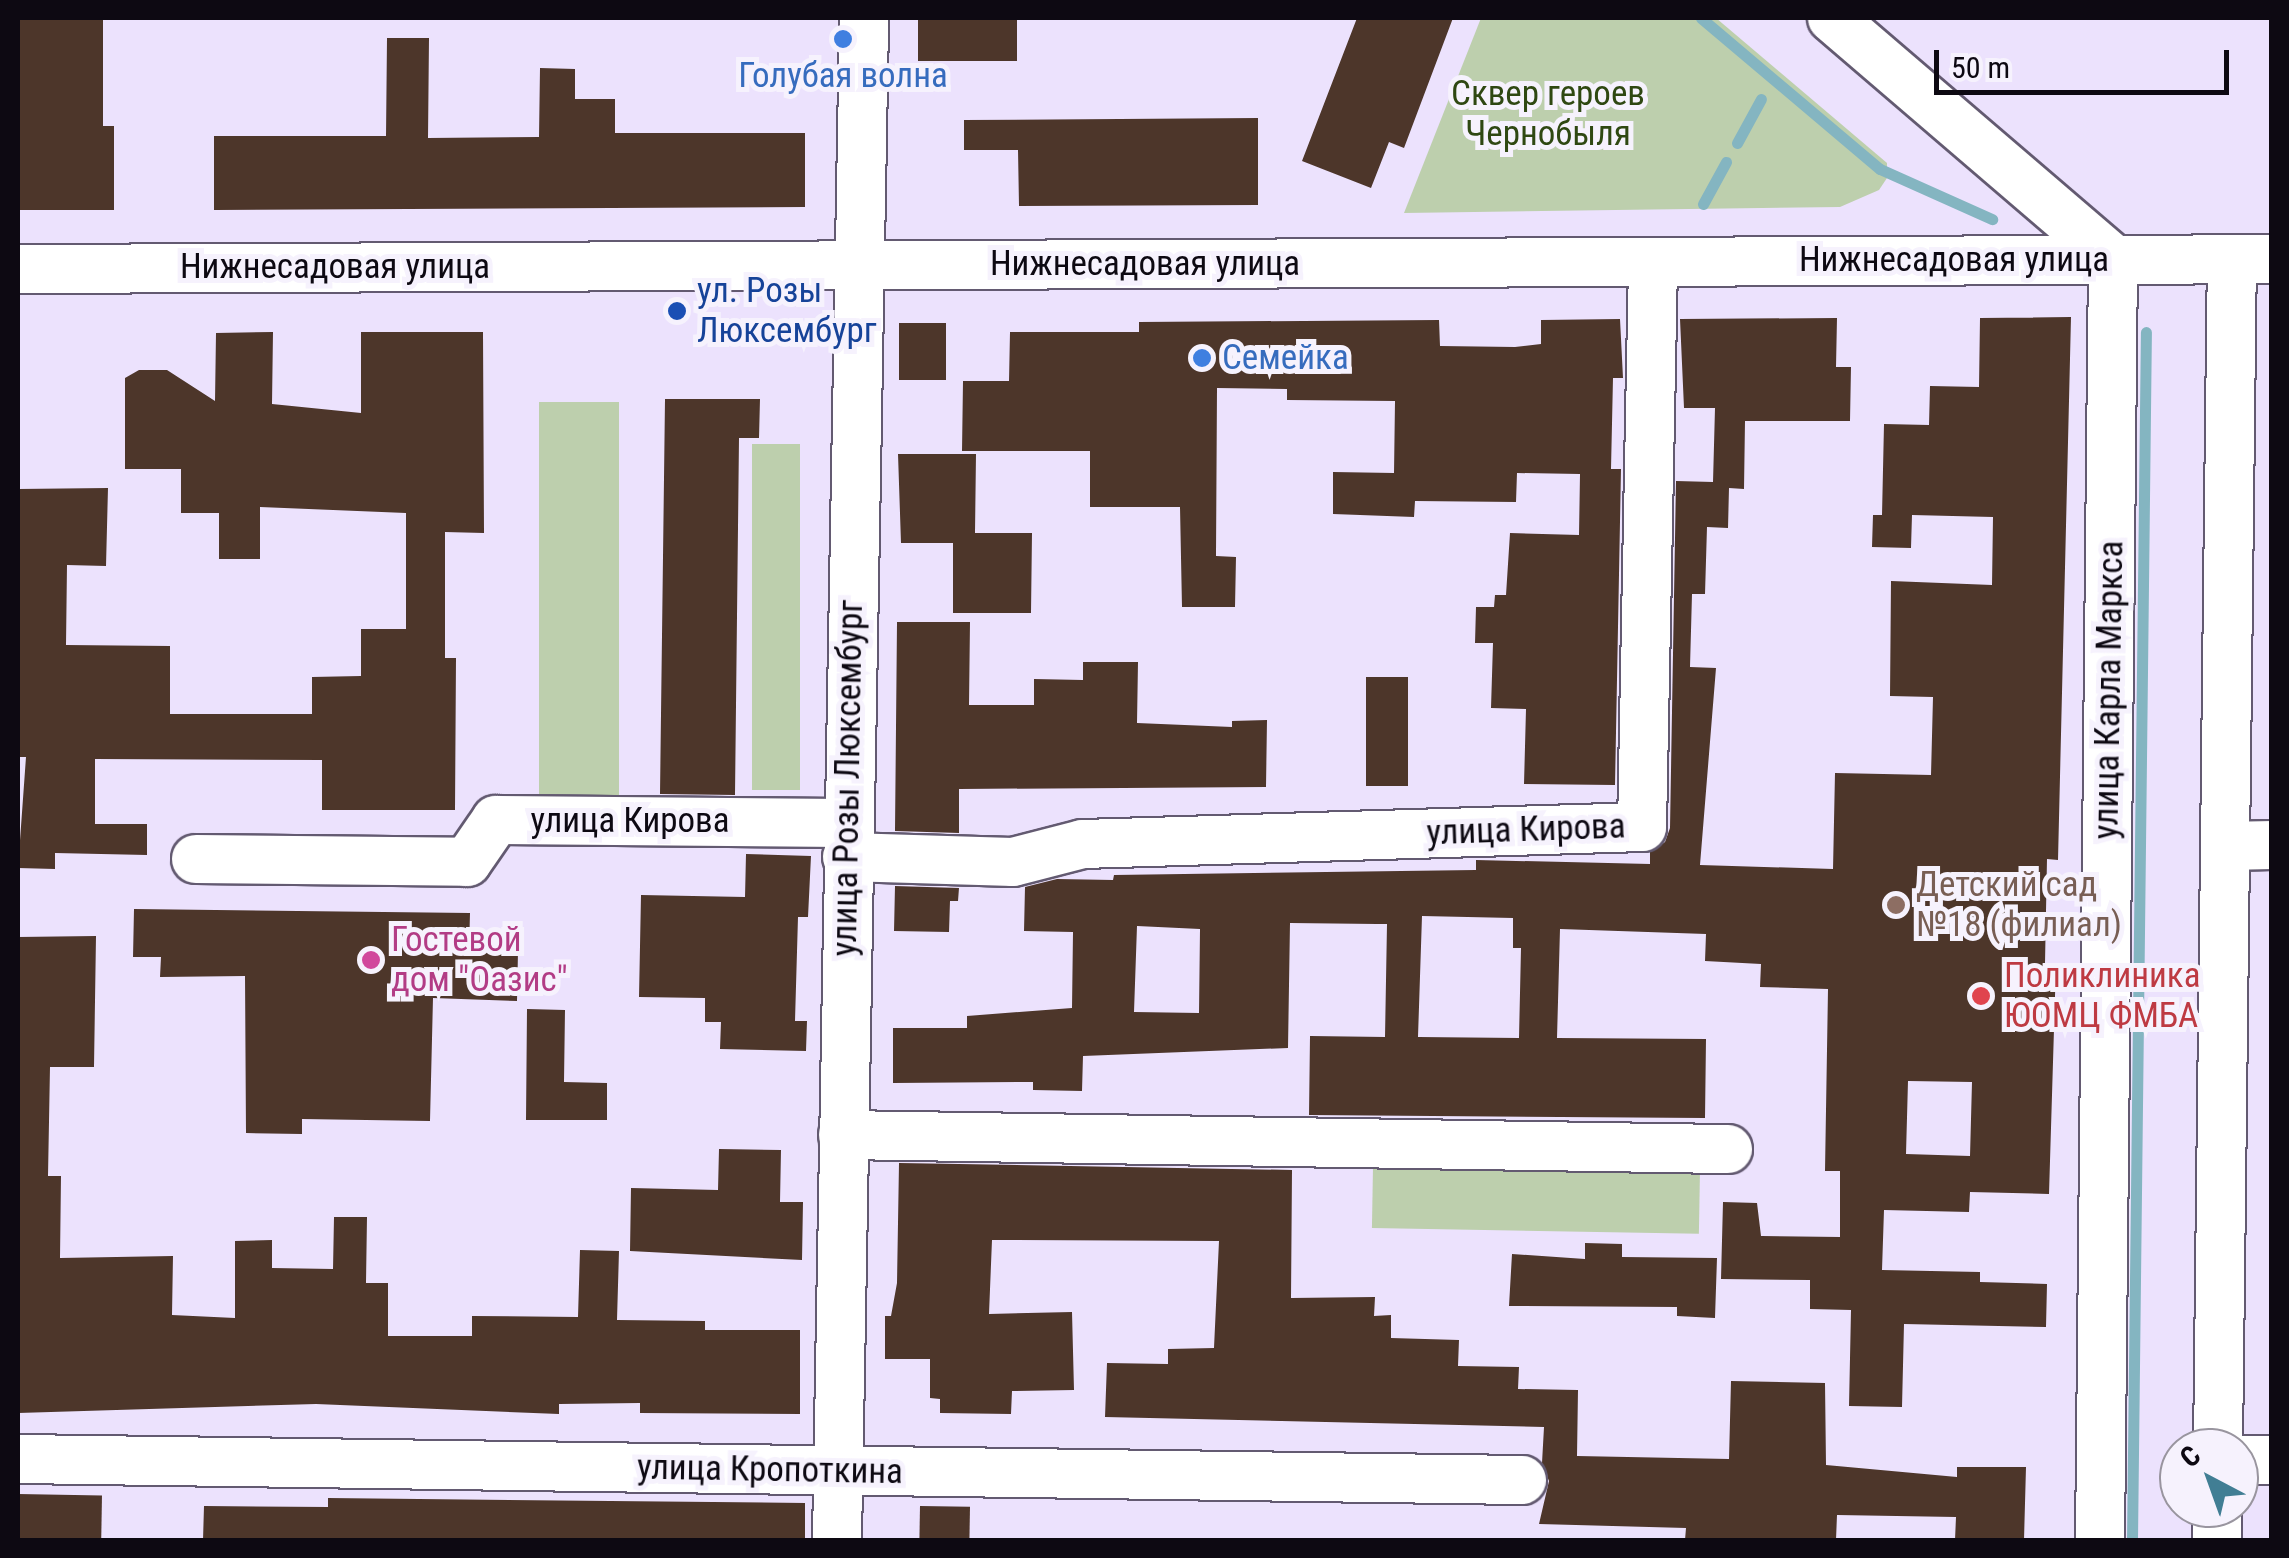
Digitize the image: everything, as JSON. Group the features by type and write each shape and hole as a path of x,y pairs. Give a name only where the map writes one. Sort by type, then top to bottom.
{"street":[{"name":"улица Розы Люксембург","path":"837,1540 855,265 864,228 864,18"},
{"path":"1832,18 2113,259"},
{"name":"улица Карла Маркса","path":"2100,1540 2113,259"},
{"name":"Нижнесадовая улица","path":"18,269 2252,259"},
{"path":"2219,1428 2248,845 2252,259"},
{"name":"улица Кирова","path":"196,859 467,862 496,820 847,840 1012,862 1083,844 1642,828 1653,262"},
{"path":"843,1135 1728,1149"},
{"name":"улица Кропоткина","path":"18,1460 1522,1480"}],"green space":[{"name":"Сквер героев Чернобыля","path":"1481,18 1716,18 1887,163 1887,178 1879,190 1840,207 1404,213"},
{"path":"539,402 619,402 619,804 539,804"},
{"path":"752,444 800,444 800,790 752,790"},
{"path":"1373,1167 1700,1173 1699,1234 1372,1228"}],"building":[{"path":"18,18 103,18 103,126 114,126 114,210 18,210"},
{"path":"918,18 1017,18 1017,61 918,61"},
{"path":"1357,18 1453,18 1404,148 1389,142 1371,188 1302,161"},
{"path":"387,38 429,38 428,138 539,137 540,68 575,69 575,99 615,99 615,133 805,133 805,207 214,210 214,136 386,136"},
{"path":"1258,118 1258,205 1019,206 1018,150 964,150 964,120"},
{"path":"2071,317 2058,860 2047,859 2045,963 2056,963 2049,1194 1970,1192 1969,1212 1884,1210 1882,1270 1980,1272 1980,1282 2047,1284 2046,1327 1904,1324 1902,1407 1849,1406 1851,1310 1810,1309 1810,1280 1721,1279 1723,1202 1757,1203 1761,1236 1840,1237 1840,1171 1825,1171 1828,989 1760,987 1761,964 1705,961 1706,934 1560,929 1557,1038 1706,1039 1705,1118 1309,1115 1310,1036 1385,1037 1387,924 1290,923 1288,1048 1083,1056 1082,1091 1033,1090 1033,1082 893,1083 893,1028 967,1028 967,1016 1072,1008 1073,932 1024,931 1025,887 1057,879 1113,880 1114,875 1476,870 1476,860 1650,864 1650,852 1665,842 1670,828 1676,481 1713,482 1715,408 1684,408 1680,319 1837,318 1836,367 1851,367 1850,421 1745,421 1744,489 1729,488 1728,528 1707,527 1705,594 1692,594 1690,667 1716,668 1700,865 1833,869 1835,773 1931,775 1933,697 1890,696 1891,581 1992,585 1993,517 1912,515 1911,548 1872,547 1873,515 1882,515 1884,424 1929,425 1930,386 1979,387 1980,318","holes":["1422,916 1513,918 1513,948 1521,948 1519,1038 1418,1037","1137,926 1200,929 1199,1013 1134,1012","1908,1081 1972,1082 1970,1156 1906,1154"]},
{"path":"1620,319 1623,378 1613,378 1611,469 1621,469 1615,785 1524,784 1526,709 1491,708 1493,643 1475,643 1476,607 1494,607 1495,595 1506,595 1510,533 1579,535 1580,474 1517,473 1516,502 1415,501 1414,517 1333,514 1333,472 1394,473 1395,401 1287,400 1287,389 1217,388 1216,556 1236,557 1235,607 1182,607 1180,507 1090,507 1090,451 962,451 963,381 1009,381 1010,332 1139,332 1139,322 1439,320 1440,346 1515,347 1541,344 1541,320"},
{"path":"899,323 946,323 946,380 899,380"},
{"path":"273,332 272,404 361,413 361,332 483,332 484,533 445,532 445,658 456,658 455,810 322,810 322,760 95,759 95,824 147,824 147,855 55,853 55,869 18,868 26,757 18,757 18,489 108,488 106,566 67,565 66,645 170,646 170,714 312,714 312,677 361,676 361,629 406,629 406,513 260,507 260,559 219,559 219,513 181,513 181,469 125,469 125,378 139,370 167,370 215,401 216,333"},
{"path":"665,399 760,399 759,438 739,438 735,795 660,794"},
{"path":"898,454 976,454 975,533 1032,533 1031,613 953,613 953,543 901,543"},
{"path":"897,622 970,622 969,705 1034,705 1034,679 1083,680 1083,662 1138,662 1137,723 1232,727 1232,721 1267,720 1266,787 959,789 959,833 895,831"},
{"path":"1366,677 1408,677 1408,786 1366,786"},
{"path":"746,854 811,856 808,917 798,917 795,1021 807,1021 806,1051 720,1049 721,1022 705,1022 705,998 639,997 641,895 745,897"},
{"path":"895,886 959,888 958,901 950,901 949,932 894,931"},
{"path":"134,909 470,913 469,951 518,951 517,1001 433,998 430,1121 302,1119 302,1134 246,1133 245,976 160,977 161,957 133,957"},
{"path":"96,936 94,1067 50,1067 48,1176 61,1176 60,1258 173,1256 172,1315 235,1318 235,1241 272,1240 272,1268 333,1269 334,1217 367,1217 366,1283 388,1283 388,1336 472,1336 472,1316 578,1317 580,1250 619,1251 617,1320 705,1321 705,1330 800,1330 800,1414 640,1413 640,1403 559,1404 559,1414 316,1404 18,1413 18,937"},
{"path":"527,1009 565,1010 564,1082 607,1083 607,1120 526,1120"},
{"path":"719,1149 781,1150 780,1202 803,1202 802,1260 630,1251 631,1188 718,1190"},
{"path":"899,1163 1292,1170 1291,1298 1375,1297 1374,1316 1391,1315 1391,1338 1459,1340 1458,1366 1519,1367 1518,1389 1578,1390 1577,1456 1729,1459 1731,1381 1825,1383 1826,1465 1957,1477 1957,1467 2026,1467 2024,1540 1955,1540 1956,1517 1837,1515 1836,1540 1685,1540 1686,1528 1539,1524 1549,1481 1542,1463 1544,1427 1105,1417 1107,1363 1168,1364 1168,1349 1214,1348 1219,1241 992,1240 989,1314 1072,1312 1074,1390 1012,1391 1011,1414 940,1413 940,1399 930,1398 930,1359 885,1359 885,1316 891,1316 897,1283"},
{"path":"1585,1243 1622,1244 1622,1257 1717,1258 1715,1318 1677,1316 1677,1307 1509,1306 1512,1254 1585,1259"},
{"path":"18,1494 102,1495 101,1540 18,1540"},
{"path":"328,1498 805,1503 805,1540 203,1540 204,1506 328,1507"},
{"path":"920,1506 970,1507 969,1540 919,1540"}],"waterway":[{"path":"1701,18 1880,169 1992,219"},
{"path":"1737,143 1761,99"},
{"path":"1703,204 1726,162"},
{"path":"2132,1540 2146,332"}],"place":[{"name":"Голубая волна","path":"843,39"},
{"name":"ул. Розы Люксембург","path":"677,311"},
{"name":"Семейка","path":"1202,358"},
{"name":"Детский сад №18 (филиал)","path":"1896,905"},
{"name":"Гостевой дом \"Оазис\"","path":"371,960"},
{"name":"Поликлиника ЮОМЦ ФМБА","path":"1981,996"}]}
